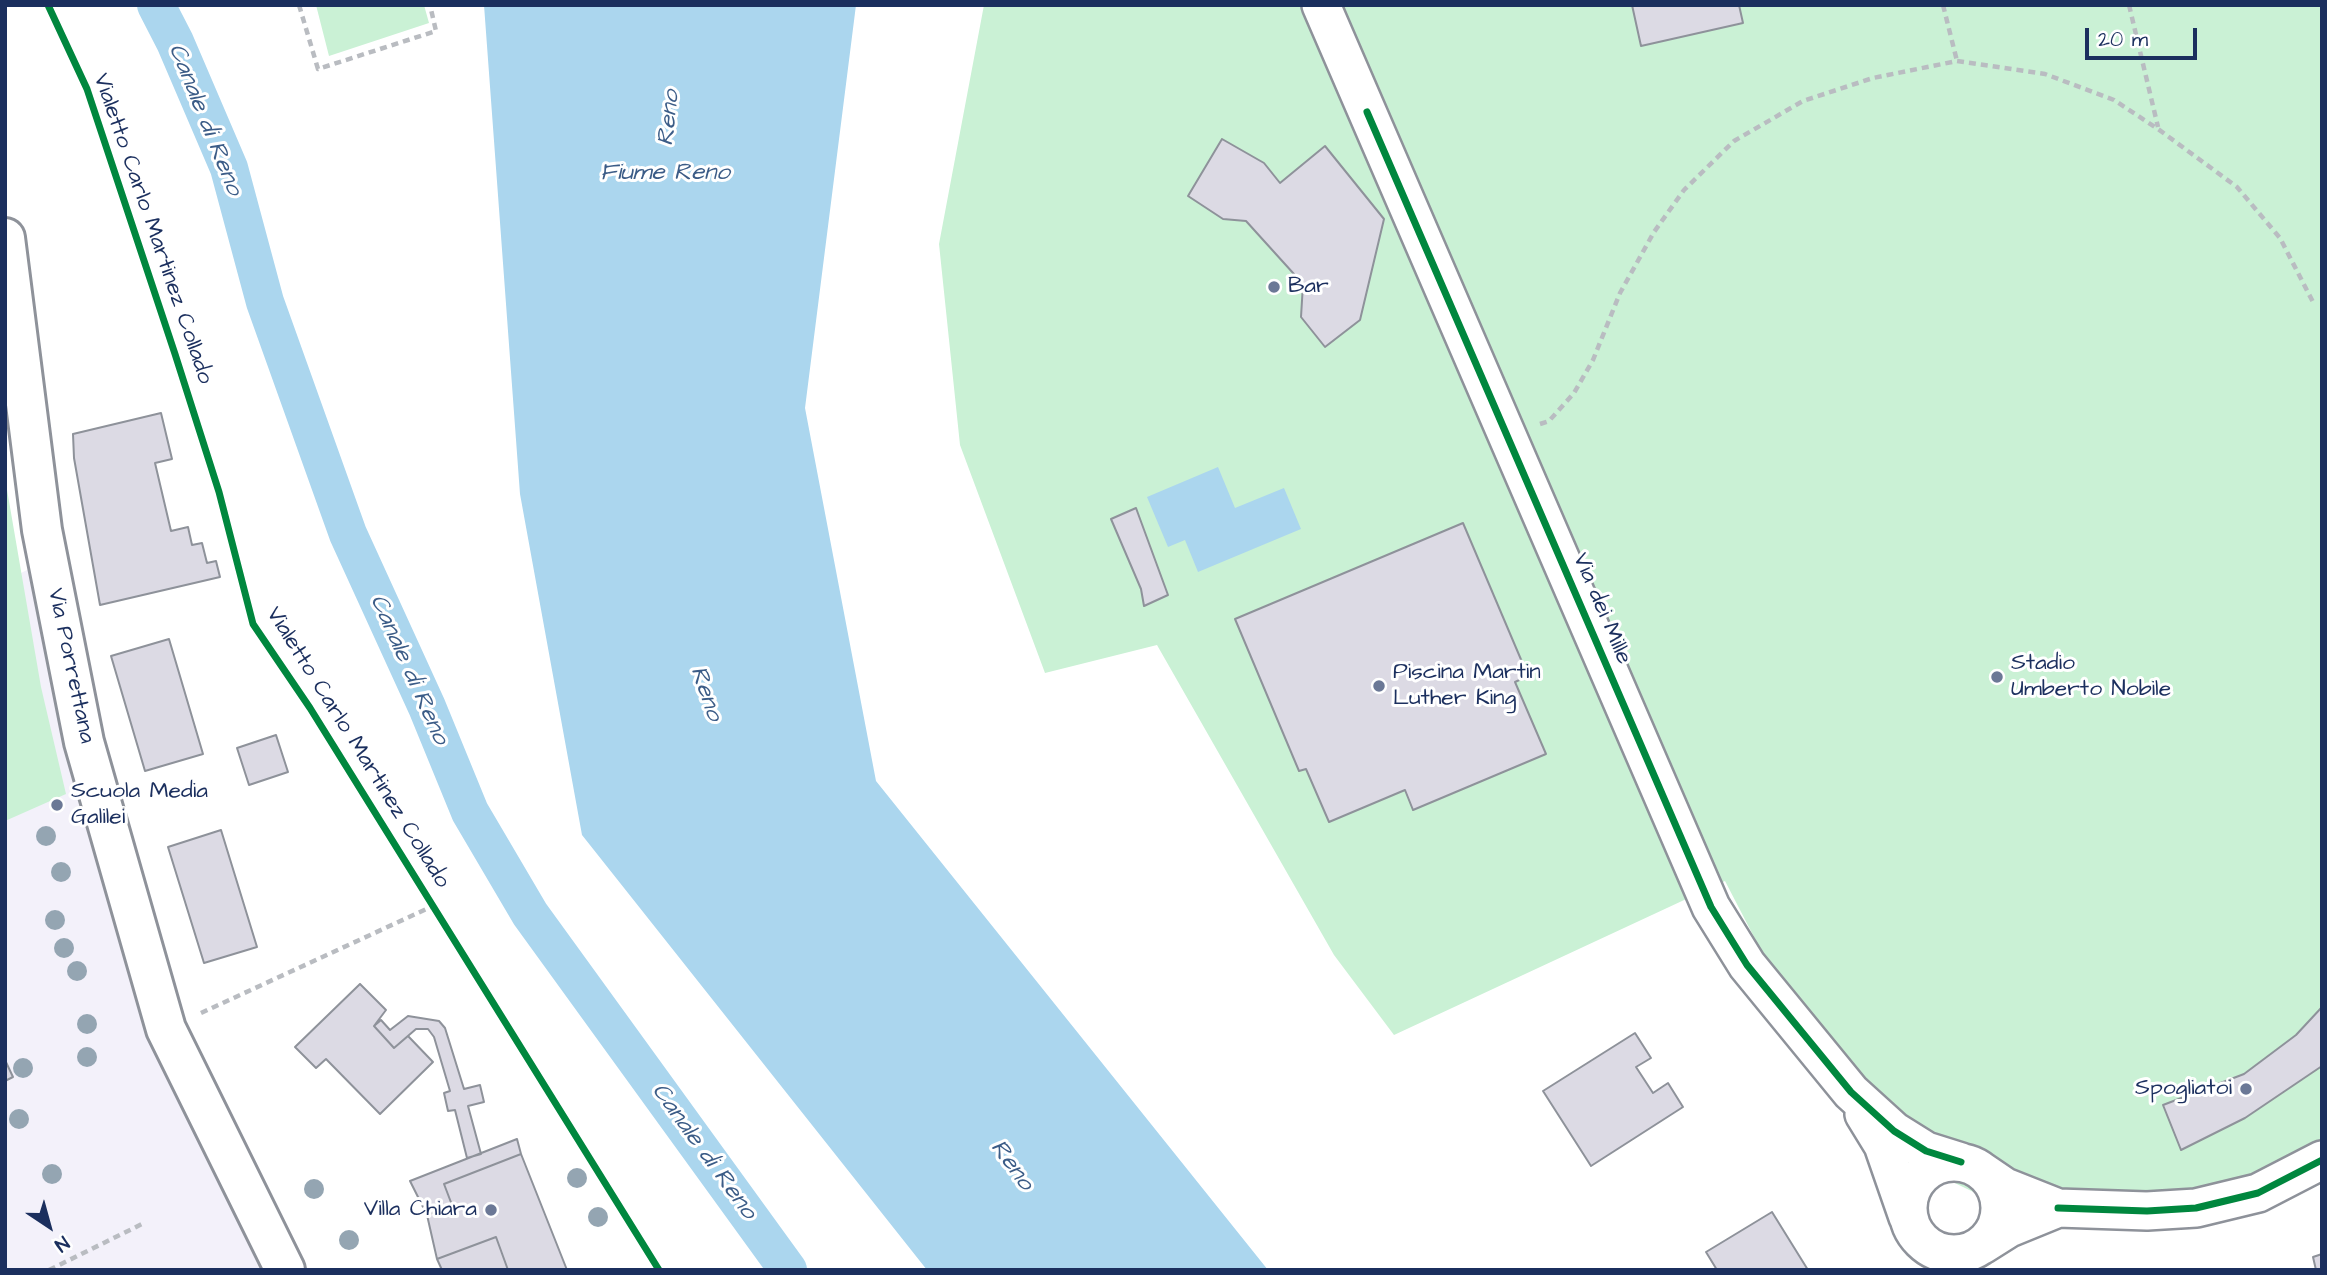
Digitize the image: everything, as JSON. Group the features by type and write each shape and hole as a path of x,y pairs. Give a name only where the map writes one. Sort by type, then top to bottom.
{"main road":[{"name":"Via Porrettana","path":"5,238 42,530 84,742 166,1029 285,1270"}],"street":[{"name":"Via dei Mille","path":"1321,5 1711,907 1747,965 1851,1092"},
{"path":"1851,1092 1895,1131 1926,1151 1970,1166 2005,1187 2058,1208 2147,1211 2196,1208 2258,1193 2322,1160"},
{"path":"1851,1092 1883,1145 1909,1218 1919,1238 1937,1251 1967,1252 1971,1258"},
{"path":"1909,1218 1908,1203 1919,1177 1931,1167 1970,1166 1990,1179 2000,1207 1991,1235 1971,1258"},
{"path":"1971,1258 2009,1228 2058,1208"}],"path":[{"path":"299,5 318,69 436,31 430,5"},
{"path":"1943,5 1956,61"},
{"path":"2129,5 2158,129"},
{"path":"1506,437 1549,421 1574,393 1593,360 1620,293 1654,232 1684,190 1734,141 1802,101 1873,78 1956,61 2045,74 2114,100 2158,129 2237,187 2280,238 2314,304"},
{"path":"198,1014 433,906"},
{"path":"49,1270 142,1224"}],"shaded area":[{"name":"Scuola Media Galilei","path":"47,560 166,1029 288,1270 5,1270 5,581"}],"green space":[{"path":"316,5 424,5 429,23 329,56"},
{"path":"984,5 2320,5 2322,1170 2130,1223 2015,1212 1907,1160 1780,987 1725,881 1394,1035 1334,955 1157,645 1045,673 960,445 939,244"},
{"path":"5,478 41,687 66,794 5,821"}],"water":[{"name":"Fiume Reno","path":"484,5 856,5 805,408 876,781 1268,1270 927,1270 582,835 520,494"},
{"path":"1218,467 1235,508 1284,488 1301,529 1198,572 1185,540 1168,547 1147,497"}],"building":[{"path":"1632,5 1739,5 1743,23 1641,46"},
{"path":"1222,139 1264,163 1280,183 1325,146 1384,219 1360,320 1325,347 1301,317 1303,284 1246,221 1223,219 1188,196"},
{"path":"161,413 172,459 155,463 171,531 188,527 192,545 202,543 207,563 216,561 220,577 100,605 74,458 73,434"},
{"path":"1136,508 1168,595 1144,606 1141,589 1111,519"},
{"path":"1463,523 1528,676 1515,682 1546,754 1413,810 1405,790 1329,822 1306,769 1299,771 1235,619"},
{"path":"169,639 203,754 145,771 111,656"},
{"path":"276,735 288,772 249,785 237,748"},
{"path":"221,830 257,947 204,963 168,847"},
{"path":"360,984 386,1010 374,1026 394,1048 408,1036 433,1062 380,1114 326,1059 316,1068 295,1047"},
{"name":"Spogliatoi","path":"2322,1007 2322,1066 2245,1118 2181,1150 2163,1105 2244,1074 2296,1035"},
{"path":"408,1016 439,1021 445,1028 464,1089 480,1085 484,1102 468,1106 481,1154 467,1158 455,1110 448,1111 444,1093 450,1091 434,1037 428,1029 416,1029 394,1048 374,1026 381,1020 390,1030"},
{"path":"1635,1033 1651,1058 1636,1067 1653,1093 1668,1083 1683,1107 1591,1166 1543,1091"},
{"path":"5,1060 13,1077 5,1081"},
{"path":"517,1139 521,1154 444,1184 452,1205 427,1215 410,1181"},
{"name":"Villa Chiara","path":"521,1154 567,1270 508,1270 496,1237 437,1259 427,1215 452,1205 444,1184"},
{"path":"1772,1212 1808,1270 1717,1270 1706,1252"},
{"path":"496,1237 508,1270 442,1270 437,1259"},
{"path":"2322,1254 2322,1270 2316,1270 2313,1257"}],"waterway":[{"name":"Canale di Reno","path":"156,5 175,42 229,168 265,302 348,534 427,707 470,812 530,914 788,1270"}],"cycle path":[{"name":"Vialetto Carlo Martinez Collado","path":"48,5 87,89 175,354 219,492 253,624 310,708 659,1270"},
{"path":"1367,112 1711,907 1747,965 1851,1092 1894,1131 1926,1151 1961,1162"},
{"path":"2058,1208 2147,1211 2196,1208 2258,1193 2322,1160"}],"place":[{"name":"Bar","path":"1274,287"},
{"name":"Stadio Umberto Nobile","path":"1997,677"},
{"name":"Piscina Martin Luther King","path":"1379,686"},
{"name":"Scuola Media Galilei","path":"57,805"},
{"name":"Spogliatoi","path":"2246,1089"},
{"name":"Villa Chiara","path":"491,1210"}],"water label":[{"name":"Reno","path":"670,118"},
{"name":"Reno","path":"705,694"},
{"name":"Reno","path":"1011,1166"}]}
